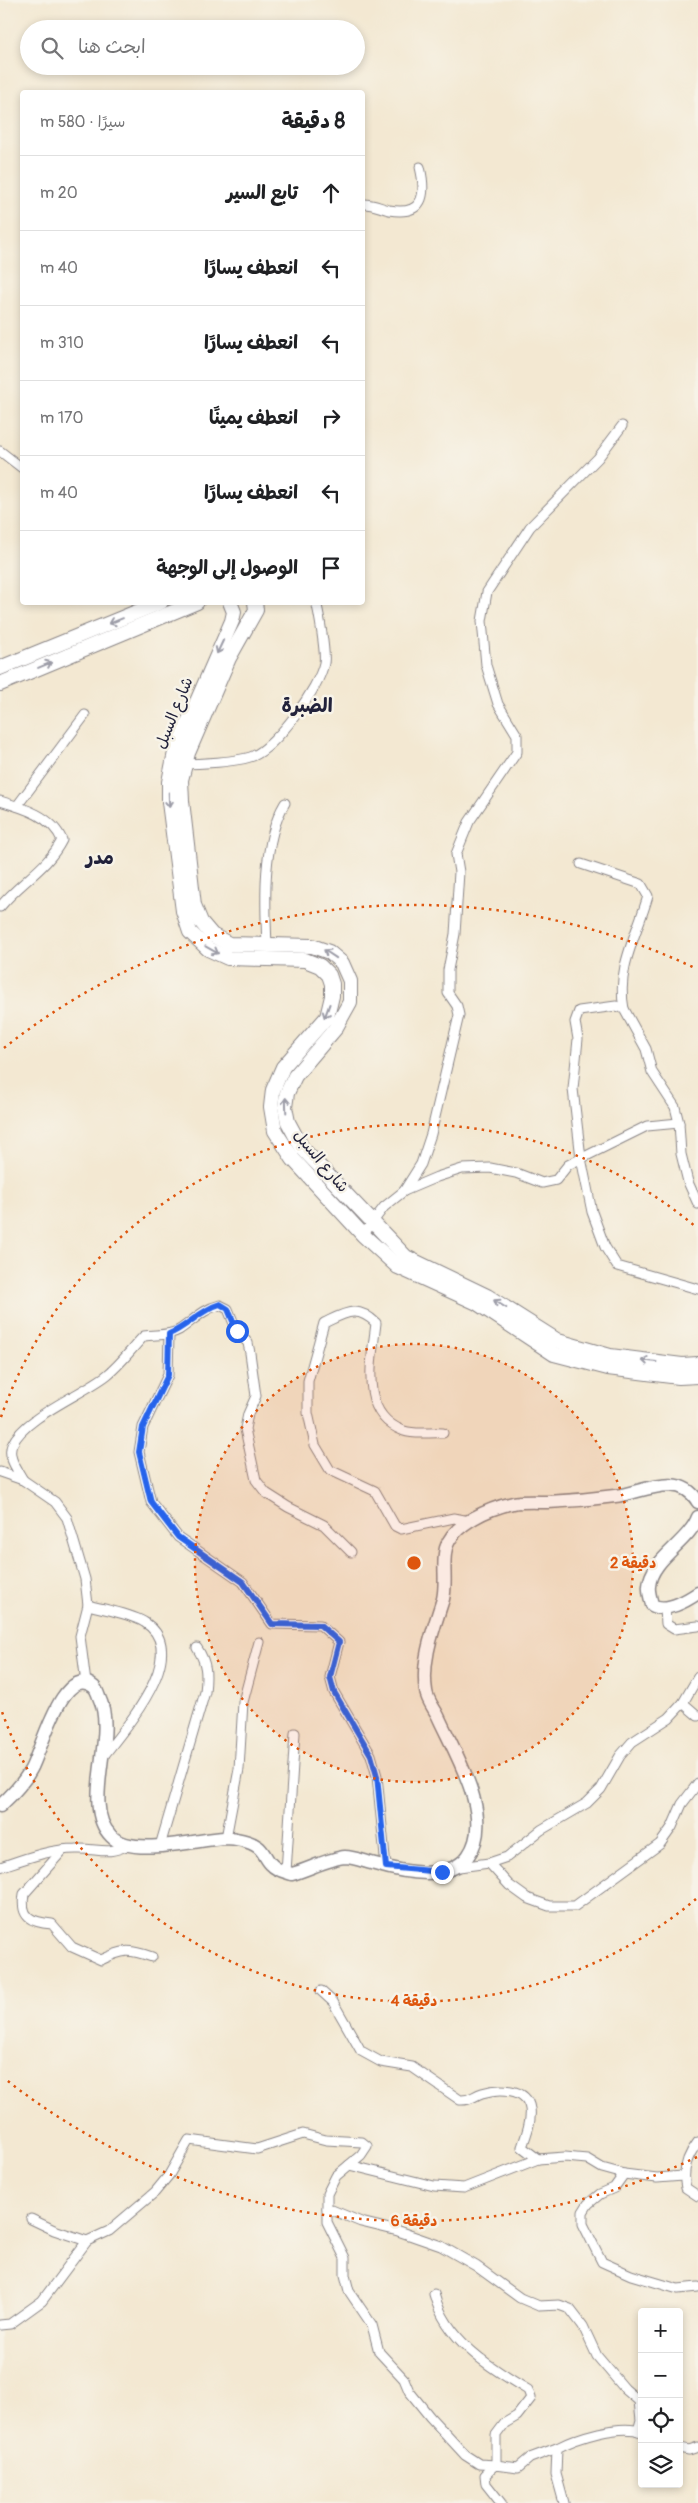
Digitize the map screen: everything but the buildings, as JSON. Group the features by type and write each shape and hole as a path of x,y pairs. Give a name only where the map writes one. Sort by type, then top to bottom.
{"main road":[{"path":"0,668 154,605"},
{"path":"0,684 190,605"},
{"name":"شارع السبل","path":"231,605 234,612 232,621 175,752 182,780 182,801 194,905 201,922 212,935 230,944 312,946 329,952 342,963 350,982 350,1002 335,1029 295,1076 287,1093 285,1107 288,1122 302,1148 406,1257 487,1296 558,1341 610,1356 682,1365 698,1364"},
{"name":"شارع السبل","path":"255,605 256,610 229,658 169,782 169,802 183,911 190,932 208,949 228,958 306,960 320,966 329,975 332,984 332,996 326,1017 282,1067 273,1090 271,1107 274,1131 293,1159 363,1235 398,1267 476,1303 554,1354 608,1368 678,1377 698,1376"}],"street":[{"path":"365,205 407,212 416,207 422,196 424,183 420,167"},
{"path":"404,1191 421,1164 431,1134 458,1015 457,1006 448,994 448,970 454,934 459,872 456,854 469,822 517,752 517,735 498,704 486,665 482,621 488,592 530,527 598,458 622,426"},
{"path":"0,451 20,466"},
{"path":"179,764 251,757 263,751 298,712 314,689 324,662 316,605"},
{"path":"17,806 85,715"},
{"path":"0,800 37,814 57,829 62,840 44,865 12,891 0,907"},
{"path":"267,945 264,898 267,870 278,815 285,804"},
{"path":"581,864 641,884 648,896 623,969 621,994 624,1009 646,1049 652,1072 675,1107 679,1123 681,1154 688,1182 698,1204"},
{"path":"624,1009 616,1006 579,1012 575,1022 578,1039 573,1089 581,1158 592,1212 605,1247 617,1266 698,1289"},
{"path":"363,1235 384,1207 404,1191 462,1169 490,1168 542,1183 556,1180 568,1165 647,1126 679,1123"},
{"path":"23,1480 11,1458 11,1446 17,1436 32,1423 108,1374 144,1336 169,1334 178,1330 209,1307 220,1304 228,1309 237,1331 248,1344 256,1386 256,1396 248,1414 245,1429 256,1480 266,1493 288,1507 324,1525 351,1552"},
{"path":"443,1432 406,1432 391,1423 375,1406 370,1376 376,1323 366,1313 348,1312 324,1323 308,1381 308,1413 315,1445 330,1470 375,1491 395,1526 401,1529 454,1518 470,1521"},
{"path":"169,1334 168,1375 143,1427 139,1452 151,1502 178,1537 243,1582 272,1624 320,1625 339,1642 330,1677 334,1692 371,1755 377,1776 386,1867"},
{"path":"0,1472 23,1480 55,1502 67,1518 85,1579 88,1605 80,1636 86,1683"},
{"path":"459,1867 469,1855 476,1838 475,1797 426,1694 424,1674 428,1650 444,1594 446,1546 456,1532 470,1521 513,1503 574,1501 618,1496 651,1486 674,1486 694,1495 698,1502"},
{"path":"698,1517 686,1537 670,1551 650,1581 649,1588 652,1605 664,1609 698,1592"},
{"path":"88,1605 145,1623 156,1635 162,1654 159,1670 149,1694 102,1758"},
{"path":"664,1609 666,1624 674,1629 698,1626"},
{"path":"226,1838 239,1769 243,1702 258,1642"},
{"path":"160,1846 205,1692 207,1672 204,1659 197,1648"},
{"path":"0,1806 18,1789 32,1767 59,1701 69,1688 77,1683 86,1683 95,1688 103,1704 106,1725 98,1795 102,1824 112,1837 128,1845 160,1846 226,1838 237,1839 258,1847 272,1866 292,1874 345,1857 386,1867 442,1872 459,1867 489,1863 507,1857 548,1826 587,1803 601,1789 620,1756 632,1742 669,1718 682,1703 698,1678"},
{"path":"682,1703 698,1716"},
{"path":"286,1872 295,1733"},
{"path":"489,1863 509,1885 527,1898 549,1906 575,1906 660,1844 672,1827 682,1804 698,1783"},
{"path":"0,1866 63,1850 115,1852 128,1845"},
{"path":"63,1850 24,1894 22,1903 26,1916 35,1922 52,1924 72,1947 101,1960 122,1950 131,1950 152,1958"},
{"path":"321,1991 333,2002 354,2044 371,2058 412,2067 460,2100 467,2100 482,2093 508,2090 521,2095 528,2103 530,2115 522,2147 538,2159"},
{"path":"0,2325 10,2324 42,2301 87,2241 109,2231 155,2192 169,2175 189,2140 257,2148 303,2134 326,2140 362,2142 366,2146 361,2155 336,2176 328,2194 327,2222 346,2258 346,2275 349,2291 372,2325 379,2352 404,2379 409,2391 465,2455 479,2464 518,2468 530,2458 580,2438 622,2429 638,2431"},
{"path":"698,2142 690,2153 683,2176 686,2188 698,2196"},
{"path":"349,2165 434,2186 464,2188 538,2159 565,2157 587,2159 602,2168 624,2174 657,2178 683,2176"},
{"path":"624,2174 614,2188 600,2194 588,2204 583,2212 583,2224 602,2262 631,2275 678,2289 698,2287"},
{"path":"327,2208 361,2222 398,2231 441,2246 476,2266 520,2298 539,2306 559,2304 570,2309 583,2326 597,2356 638,2400"},
{"path":"32,2219 54,2230 87,2241"},
{"path":"434,2294 444,2322 457,2339 528,2390 531,2398 517,2416 505,2423 496,2436 496,2465"},
{"path":"683,2449 689,2450 698,2447"},
{"path":"557,2448 556,2474 564,2503"},
{"path":"496,2465 484,2475 486,2484 501,2503"}],"district":[{"name":"الضبرة","path":"307,706"},
{"name":"مدر","path":"100,858"}],"route":[{"path":"237,1331 228,1309 220,1304 209,1307 178,1330 169,1334 168,1375 143,1427 139,1452 151,1502 178,1537 243,1582 272,1624 320,1625 339,1642 330,1677 334,1692 371,1755 377,1776 386,1867 425,1872 442,1872"}]}
